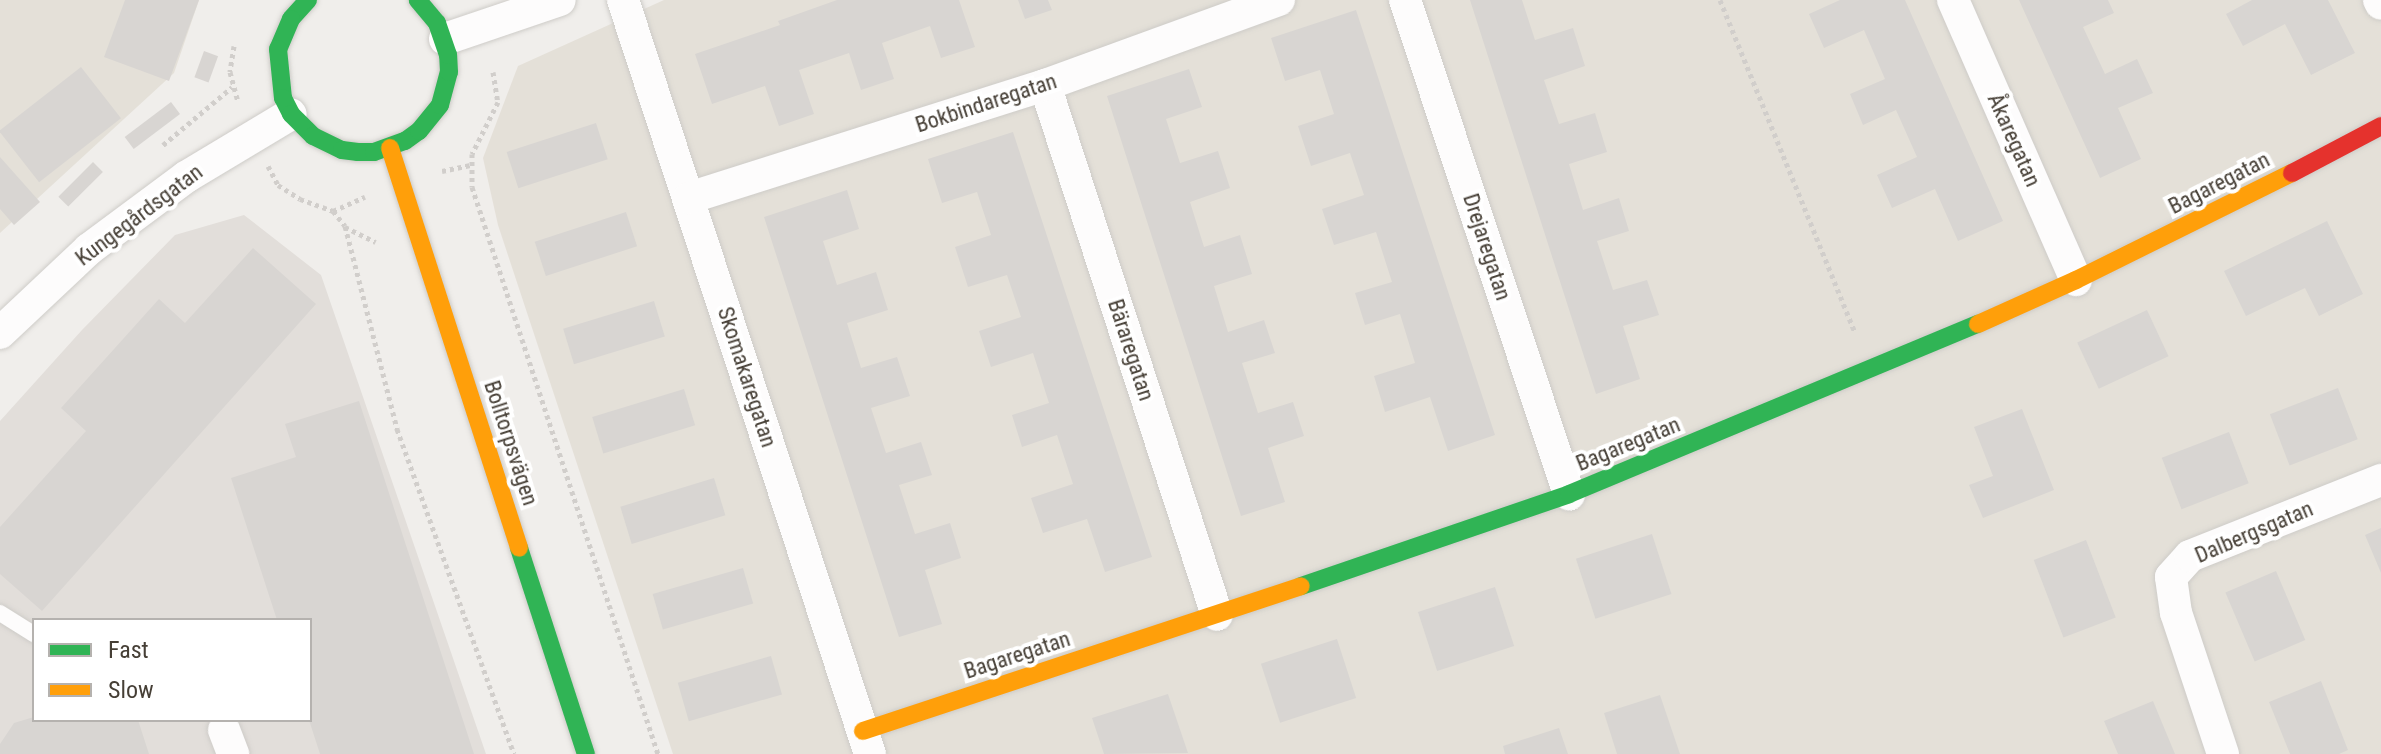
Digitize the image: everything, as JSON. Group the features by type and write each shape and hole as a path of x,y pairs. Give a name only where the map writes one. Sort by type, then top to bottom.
{"street":[{"path":"308,0 291,19 278,49 278,82 291,114 313,136 335,147 358,152 390,148 419,131 440,105 449,72 445,39 437,23 418,0"},
{"path":"445,39 560,0"},
{"name":"Skomakaregatan","path":"623,0 866,743"},
{"name":"Bokbindaregatan","path":"689,198 1045,85 1279,0"},
{"name":"Drejaregatan","path":"1405,0 1569,494"},
{"name":"Åkaregatan","path":"1953,0 2076,280"},
{"name":"Bäraregatan","path":"1045,85 1217,615"},
{"name":"Kungegårdsgatan","path":"0,333 89,249 186,177 291,114"},
{"name":"Bagaregatan","path":"866,743 1217,615 1569,494 1871,371 2076,280 2246,198 2381,126"},
{"name":"Bolltorpsvägen","path":"390,148 586,754"},
{"name":"Dalbergsgatan","path":"2223,754 2176,613 2171,577 2190,556 2381,480"}],"lane":[{"path":"0,613 32,633"}],"path":[{"path":"1720,0 1871,371"},
{"path":"486,25 498,102 472,154 472,187 658,754"},
{"path":"161,147 232,87"},
{"path":"345,226 397,429 514,754"}],"shaded area":[{"path":"0,0 199,0 174,73 0,233"},
{"path":"664,0 2381,0 2381,754 673,754 498,225 483,158 518,66"},
{"path":"244,215 321,275 486,754 0,754 0,421 82,330 175,235"}],"building":[{"path":"125,0 199,0 169,81 104,57"},
{"path":"837,0 959,0 975,47 941,58 930,26 882,43 894,79 861,90 849,53 799,70 814,114 779,126 765,86 712,104 695,54 780,25 778,21"},
{"path":"1018,0 1048,0 1052,10 1025,19"},
{"path":"1470,0 1522,0 1535,40 1573,28 1585,66 1544,80 1559,124 1595,113 1607,152 1569,164 1583,210 1619,198 1629,231 1597,241 1613,290 1647,280 1659,315 1623,326 1640,379 1596,394"},
{"path":"1840,0 1905,0 2003,221 1958,241 1935,189 1892,208 1877,175 1917,157 1896,110 1863,125 1850,94 1885,79 1864,30 1824,48 1809,14"},
{"path":"2019,0 2108,0 2114,13 2083,27 2105,74 2137,59 2153,93 2118,108 2141,159 2100,178"},
{"path":"2252,0 2328,0 2355,53 2311,75 2285,24 2243,46 2226,14"},
{"path":"1356,10 1495,435 1448,451 1430,397 1385,412 1374,376 1415,363 1400,314 1365,325 1355,293 1392,282 1376,232 1334,245 1322,209 1364,195 1350,153 1311,166 1298,126 1334,114 1320,70 1285,81 1271,38"},
{"path":"204,51 218,56 209,82 194,77"},
{"path":"81,67 121,118 39,182 0,130"},
{"path":"1189,69 1202,107 1166,119 1180,163 1218,151 1230,188 1190,202 1204,247 1240,235 1252,274 1214,286 1228,332 1264,320 1275,353 1242,363 1258,413 1293,402 1304,436 1268,448 1285,502 1241,516 1107,96"},
{"path":"171,102 180,114 134,149 125,137"},
{"path":"596,123 608,159 518,188 507,152"},
{"path":"1013,132 1152,557 1105,572 1087,519 1043,533 1031,498 1073,484 1057,435 1022,447 1012,415 1049,403 1033,353 991,367 979,331 1021,317 1007,275 968,287 955,247 991,235 977,192 942,203 928,159"},
{"path":"0,157 40,202 14,225 0,209"},
{"path":"93,162 103,172 68,207 58,197"},
{"path":"847,190 859,229 823,241 837,285 876,272 888,310 847,323 861,368 897,357 910,396 871,408 886,453 921,442 932,475 899,485 915,534 950,523 961,558 925,570 942,624 899,637 764,217"},
{"path":"626,212 637,246 546,276 535,242"},
{"path":"2327,221 2363,294 2319,316 2305,288 2246,316 2224,271"},
{"path":"253,248 316,304 42,611 0,574 0,527 86,431 61,408 159,299 185,323"},
{"path":"654,301 665,336 574,364 563,329"},
{"path":"2147,310 2169,356 2099,389 2077,343"},
{"path":"2338,388 2358,439 2290,466 2270,414"},
{"path":"684,389 695,425 603,453 592,417"},
{"path":"359,401 474,754 320,754 310,722 312,618 276,618 231,478 296,457 285,424"},
{"path":"2022,409 2054,490 1983,518 1969,485 1993,476 1974,427"},
{"path":"2229,432 2249,483 2181,509 2162,458"},
{"path":"714,478 725,515 632,544 620,507"},
{"path":"2381,528 2381,573 2365,535"},
{"path":"1652,534 1671,594 1595,619 1576,559"},
{"path":"2086,540 2116,617 2063,638 2034,560"},
{"path":"743,568 753,604 663,629 653,594"},
{"path":"2276,571 2305,640 2255,662 2225,592"},
{"path":"1495,587 1514,646 1437,671 1418,612"},
{"path":"1337,639 1356,698 1280,723 1261,664"},
{"path":"771,656 782,694 689,721 678,683"},
{"path":"2321,681 2348,750 2339,754 2290,754 2269,702"},
{"path":"1168,694 1188,753 1104,754 1092,718"},
{"path":"1660,695 1680,754 1617,754 1604,713"},
{"path":"2153,701 2175,754 2118,754 2104,721"},
{"path":"32,718 32,722 139,722 149,754 0,754 0,744 14,723"},
{"path":"1559,728 1568,754 1505,754 1503,746"}],"traffic: fast":[{"path":"308,0 291,19 278,49 283,98 291,114 313,136 342,150 358,152 374,152 405,141 419,131 440,105 449,72 448,55 437,23 418,0"},
{"path":"1301,586 1569,494 1978,324"},
{"path":"519,548 586,754"}],"traffic: slow":[{"path":"390,148 519,548"},
{"path":"1978,324 2076,280 2292,173"},
{"path":"863,731 1301,586"}],"traffic: jam":[{"path":"2292,173 2381,126"}]}
